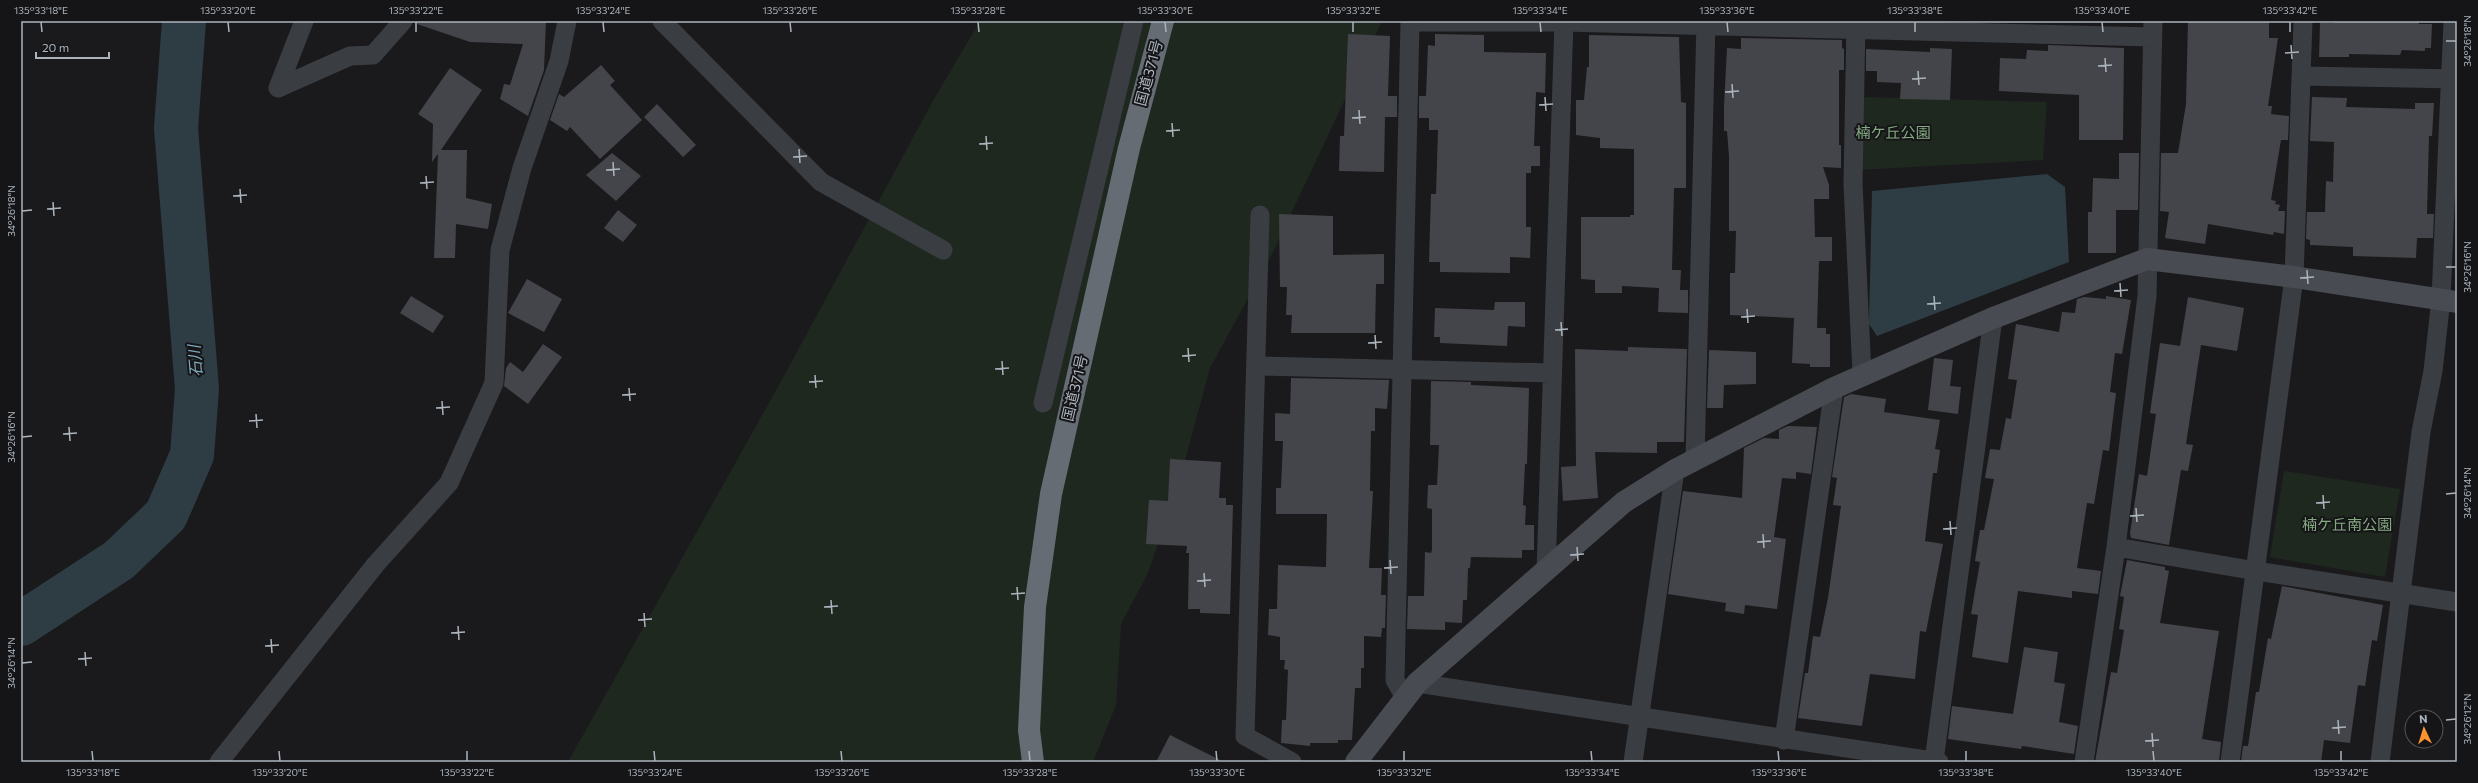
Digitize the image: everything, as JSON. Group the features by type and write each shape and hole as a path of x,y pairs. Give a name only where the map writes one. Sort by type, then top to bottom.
{"highway":[{"name":"国道371号","path":"1033,762 1030,730 1035,607 1051,494 1129,148 1163,21"}],"street":[{"path":"304,21 278,88 350,56 373,55 403,21"},
{"path":"219,762 376,564 449,483 494,383 500,250 522,168 559,62 567,21"},
{"path":"662,21 821,182 943,250"},
{"path":"1043,403 1134,21"},
{"path":"2230,762 2294,277 2303,21"},
{"path":"2380,762 2421,432 2449,301 2454,79 2453,21"},
{"path":"1993,318 1936,762 1784,740 1639,715 1411,690 1395,680 1410,22 1564,22 2153,29 2147,296 2116,547 2084,762"},
{"path":"1546,572 1564,22"},
{"path":"1695,460 1706,24"},
{"path":"1856,26 1853,184 1862,374"},
{"path":"2302,76 2454,79"},
{"path":"1260,215 1257,366 1245,736 1292,762"},
{"path":"1356,762 1411,690 1624,502 1675,470 1862,374 1993,318 2147,259 2294,277 2449,301"},
{"path":"1257,366 1552,374"},
{"path":"1784,740 1834,388"},
{"path":"1633,762 1675,470"},
{"path":"2116,547 2256,571 2457,602"}],"green space":[{"path":"980,21 1382,21 1272,254 1210,368 1181,475 1148,573 1121,624 1116,705 1093,762 568,762 784,376 934,99"},
{"name":"楠ケ丘公園","path":"1860,97 2047,102 2043,160 1857,170"},
{"name":"楠ケ丘南公園","path":"2284,471 2400,489 2385,577 2270,557"}],"shaded area":[{"path":"2047,174 2065,187 2069,262 1877,336 1869,324 1872,191"}],"building":[{"path":"418,21 546,21 544,70 528,116 500,99 504,84 510,85 523,44 470,42 417,24"},
{"path":"2188,21 2269,21 2269,38 2278,38 2268,106 2272,106 2271,114 2289,116 2288,140 2281,140 2271,200 2276,201 2275,204 2280,205 2278,211 2285,211 2284,234 2274,232 2273,235 2208,224 2205,244 2165,238 2169,212 2160,211 2161,153 2178,153 2186,104"},
{"path":"2334,21 2419,21 2419,24 2432,24 2431,48 2425,48 2425,51 2402,50 2400,55 2349,54 2349,57 2319,57 2320,23 2334,23"},
{"path":"1348,34 1390,36 1388,96 1397,96 1397,117 1385,117 1384,172 1339,171 1340,136 1344,136"},
{"path":"1435,34 1484,35 1484,52 1546,53 1545,93 1536,92 1534,146 1540,146 1540,166 1531,166 1531,173 1526,173 1526,227 1531,227 1530,258 1510,257 1510,273 1440,272 1440,262 1429,262 1431,194 1436,194 1438,130 1429,130 1429,118 1419,118 1419,96 1426,96 1428,45 1435,46"},
{"path":"1589,35 1679,37 1681,102 1686,103 1686,188 1674,188 1672,270 1681,270 1680,290 1688,290 1688,313 1658,312 1659,288 1622,286 1622,293 1595,293 1595,280 1581,279 1581,217 1630,217 1630,215 1634,215 1634,149 1600,148 1600,138 1576,135 1576,100 1584,100 1587,67 1589,67"},
{"path":"1741,38 1842,40 1842,48 1844,49 1844,70 1839,70 1839,145 1841,145 1841,168 1823,167 1829,185 1829,199 1814,199 1815,237 1832,237 1832,261 1819,261 1817,328 1826,328 1826,334 1830,334 1830,367 1810,367 1810,364 1792,363 1794,318 1730,315 1730,273 1735,273 1736,231 1729,231 1729,156 1727,131 1724,131 1724,106 1727,48 1741,49"},
{"path":"2048,45 2124,48 2123,140 2079,140 2079,95 1999,91 2000,58 2026,59 2027,50 2048,51"},
{"path":"1930,48 1952,49 1950,100 1900,99 1901,83 1877,82 1877,71 1866,71 1866,49 1930,52"},
{"path":"601,65 615,81 610,85 642,120 600,159 570,127 567,131 550,120 559,94 564,97"},
{"path":"450,68 482,90 441,150 467,150 466,198 492,204 488,229 456,224 455,258 434,258 438,154 432,162 433,124 418,114"},
{"path":"2312,97 2347,98 2346,107 2415,109 2415,103 2434,103 2432,136 2429,136 2427,214 2434,214 2433,238 2417,238 2416,258 2353,256 2353,247 2310,245 2310,240 2306,239 2307,212 2325,212 2326,181 2333,182 2334,142 2310,141"},
{"path":"657,104 696,145 683,157 644,117"},
{"path":"612,153 641,176 616,201 586,175"},
{"path":"2119,153 2139,153 2138,210 2116,210 2116,253 2088,253 2088,212 2092,212 2093,178 2119,179"},
{"path":"618,210 637,225 623,242 604,228"},
{"path":"1279,214 1333,216 1333,255 1384,254 1384,284 1376,284 1375,333 1291,333 1292,315 1286,315 1287,287 1280,287"},
{"path":"527,279 562,299 544,332 508,313"},
{"path":"411,296 444,316 433,333 400,313"},
{"path":"2106,296 2131,300 2122,354 2115,353 2110,392 2116,393 2109,451 2103,450 2094,504 2087,503 2077,568 2101,571 2098,594 2072,591 2072,598 2018,591 2008,663 1972,657 1978,615 1971,614 1980,562 1975,561 1980,530 1984,530 1994,479 1985,478 1990,449 2000,450 2006,418 2011,419 2017,380 2008,379 2016,324 2059,332 2062,312 2075,313 2077,299 2084,297 2106,299"},
{"path":"2188,297 2244,308 2237,351 2201,345 2186,444 2193,445 2188,471 2181,470 2169,545 2131,538 2130,533 2139,474 2147,476 2156,414 2150,413 2160,343 2180,346"},
{"path":"1495,302 1525,302 1525,327 1508,326 1507,346 1440,343 1440,337 1434,337 1435,308 1494,310"},
{"path":"543,344 562,357 528,404 504,386 506,368 510,362 523,372"},
{"path":"1628,347 1687,349 1684,442 1657,442 1657,453 1595,452 1598,498 1563,501 1561,467 1576,466 1575,349 1628,351"},
{"path":"1709,350 1756,352 1756,384 1724,385 1723,408 1707,408"},
{"path":"1934,358 1953,360 1950,386 1961,387 1958,414 1928,410"},
{"path":"1291,378 1389,380 1387,409 1375,408 1375,431 1371,431 1370,491 1373,491 1369,568 1382,568 1381,595 1386,595 1385,628 1382,628 1381,637 1364,636 1364,668 1361,668 1361,688 1355,688 1352,740 1338,740 1338,743 1310,743 1310,746 1281,743 1282,720 1286,720 1288,670 1284,669 1285,660 1280,660 1280,637 1268,635 1269,609 1277,609 1278,565 1326,567 1327,514 1276,514 1276,488 1281,488 1283,441 1275,441 1275,413 1290,414"},
{"path":"1431,381 1471,382 1471,385 1529,388 1527,464 1525,464 1523,505 1526,506 1525,525 1534,525 1534,550 1522,550 1522,558 1471,557 1470,568 1468,568 1467,600 1463,600 1462,623 1445,622 1445,630 1407,629 1408,596 1424,596 1425,552 1431,553 1432,550 1432,509 1427,508 1428,485 1437,485 1439,445 1430,445"},
{"path":"1851,394 1886,399 1884,412 1940,420 1935,449 1940,450 1937,473 1933,473 1925,541 1943,544 1926,632 1920,631 1915,679 1870,674 1862,726 1798,718 1805,673 1808,673 1813,636 1820,637 1828,598 1841,506 1833,505 1837,478 1832,477 1844,397"},
{"path":"1788,426 1817,427 1811,474 1796,472 1796,479 1782,478 1774,537 1786,539 1777,609 1745,605 1744,614 1725,611 1726,603 1668,594 1683,491 1742,498 1744,448 1764,438 1779,439 1779,430"},
{"path":"1170,459 1221,462 1219,498 1226,498 1226,505 1233,505 1230,614 1200,613 1200,609 1188,609 1189,553 1186,553 1187,546 1146,544 1149,500 1168,501"},
{"path":"2127,560 2165,567 2165,570 2169,571 2160,623 2219,631 2202,739 2221,742 2219,762 2095,762 2111,672 2117,673 2124,630 2119,629 2124,597 2120,596"},
{"path":"2282,586 2383,605 2377,641 2372,640 2365,686 2358,685 2350,743 2324,740 2321,762 2241,762 2243,746 2248,746 2256,692 2259,692 2268,638 2271,639"},
{"path":"2024,647 2058,652 2054,682 2065,684 2059,722 2078,726 2074,754 2022,746 2021,749 1948,739 1952,706 2013,714"},
{"path":"1170,735 1224,762 1156,762"}],"waterway":[{"name":"石川","path":"21,624 119,560 166,515 192,455 197,389 176,128 184,21"}]}
